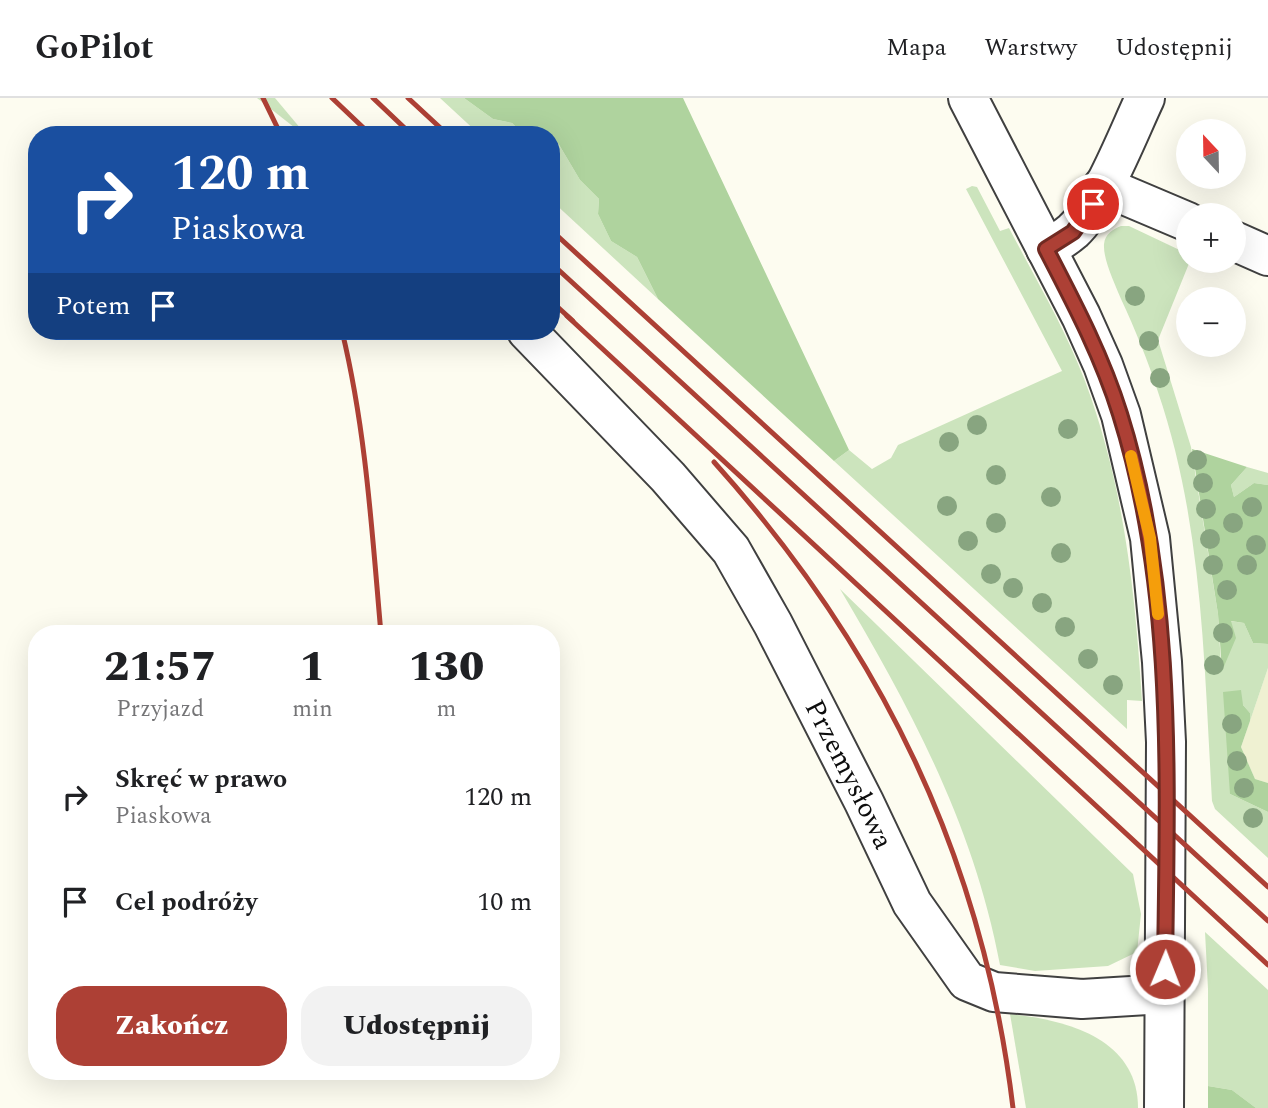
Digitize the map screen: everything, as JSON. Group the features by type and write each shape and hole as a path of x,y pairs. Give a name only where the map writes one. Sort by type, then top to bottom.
{"street":[{"path":"968,98 1103,365 1121,415 1150,538 1162,662 1166,742 1164,1108"},
{"path":"1046,249 1073,232 1082,221 1104,186 1145,98"},
{"path":"1104,186 1176,217"},
{"path":"1246,246 1268,256"},
{"name":"Przemysłowa","path":"536,340 676,484 731,550 780,636 912,903 967,981 994,992 1082,999 1164,994"}],"green space":[{"path":"257,98 275,98 298,126 293,126"},
{"path":"440,98 464,98 493,119 515,126 470,126"},
{"path":"464,98 683,98 849,450 834,461 658,299 637,257 611,241 598,214 599,199 580,180 560,146 560,126 515,126 493,119"},
{"path":"560,146 580,180 599,199 598,214 611,241 637,257 658,299 560,208"},
{"path":"977,187 1000,231 1009,228 1068,342 1098,420 1126,539 1136,619 1142,701 1127,700 1127,729 834,461 849,450 872,469 891,458 898,445 1062,371 966,189"},
{"path":"1129,226 1176,248 1176,273 1185,273 1179,287 1176,287 1176,296 1158,340 1191,447 1218,614 1221,666 1230,621 1244,623 1253,643 1268,644 1268,668 1250,721 1250,713 1243,705 1230,794 1268,812 1268,858 1215,809 1212,801 1203,646 1193,543 1173,442 1158,392 1105,257 1104,244 1112,230"},
{"path":"1192,449 1247,467 1231,485 1234,497 1254,483 1268,485 1268,644 1253,643 1244,623 1231,621 1236,638 1222,671 1218,614"},
{"path":"1247,467 1268,473 1268,485 1254,483 1234,497 1231,485"},
{"path":"840,589 1133,874 1141,914 1137,952 1108,966 1035,971 1000,965 974,864 937,770 891,679"},
{"path":"1268,668 1268,783 1255,779 1241,747"},
{"path":"1241,690 1243,705 1250,713 1250,721 1241,747 1255,779 1268,783 1268,812 1230,794 1223,692"},
{"path":"1205,932 1268,990 1268,1108 1256,1108 1232,1090 1208,1086"},
{"path":"1010,1014 1054,1021 1075,1028 1112,1049 1126,1065 1135,1084 1138,1108 1026,1108"},
{"path":"1208,1086 1232,1090 1256,1108 1208,1108"}],"railway":[{"path":"263,98 277,126"},
{"path":"332,98 362,126"},
{"path":"373,98 403,126"},
{"path":"408,98 438,126"},
{"path":"560,238 1268,887"},
{"path":"560,271 1268,921"},
{"path":"560,309 573,321"},
{"path":"567,316 1268,965"},
{"path":"344,340 363,443 380,625"},
{"path":"714,462 774,533 827,606 874,682 915,761 949,843 977,928 998,1016 1013,1108"}],"slow traffic":[{"path":"1131,456 1150,538 1158,614"}],"route":[{"path":"1093,204 1073,232 1046,249 1103,365 1121,415 1150,538 1162,662 1166,742 1165,969"}]}
